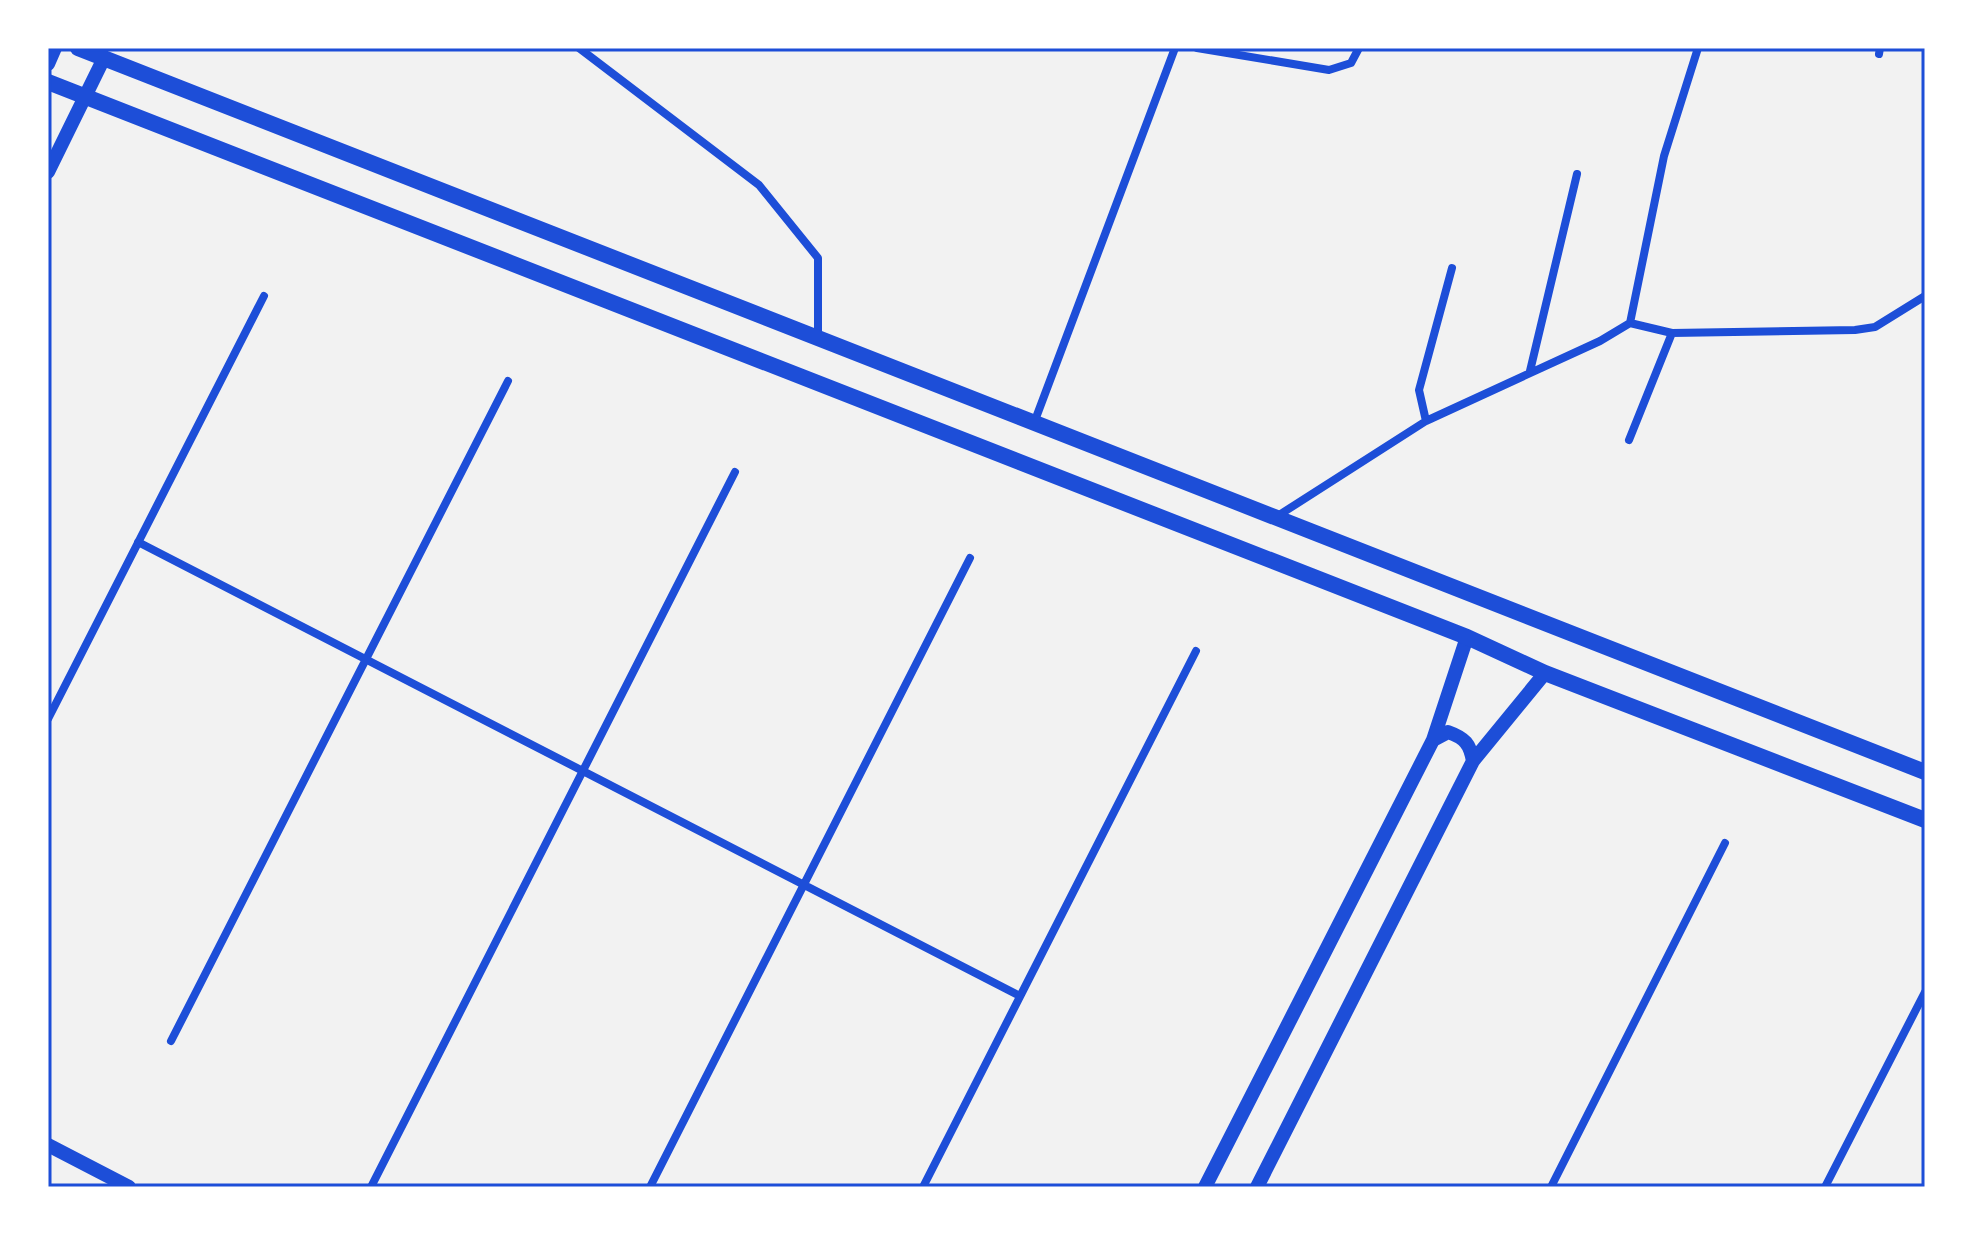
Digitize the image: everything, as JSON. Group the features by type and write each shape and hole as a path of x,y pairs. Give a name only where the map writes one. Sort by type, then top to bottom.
{"main road":[{"path":"78,48 1925,772"},
{"path":"48,82 1467,637 1545,673 1925,820"}],"street":[{"path":"48,64 55,48"},
{"path":"579,48 759,185 818,258 818,338"},
{"path":"1034,423 1175,48"},
{"path":"1197,48 1329,70 1351,63 1359,48"},
{"path":"1630,323 1664,156 1698,48"},
{"path":"48,172 104,58"},
{"path":"1530,371 1577,174"},
{"path":"1426,421 1419,390 1452,268"},
{"path":"48,719 264,296"},
{"path":"1276,517 1426,421 1600,341 1630,323 1672,333 1855,330 1875,327 1925,296"},
{"path":"1629,440 1672,333"},
{"path":"171,1041 508,381"},
{"path":"371,1187 735,472"},
{"path":"138,542 1020,996"},
{"path":"650,1187 970,558"},
{"path":"1205,1187 1433,740 1467,637"},
{"path":"923,1187 1196,651"},
{"path":"1257,1187 1473,761 1545,673"},
{"path":"1433,740 1448,732 1461,736 1471,747 1473,761"},
{"path":"1551,1187 1725,843"},
{"path":"1825,1187 1925,992"},
{"path":"48,1145 129,1187"}]}
